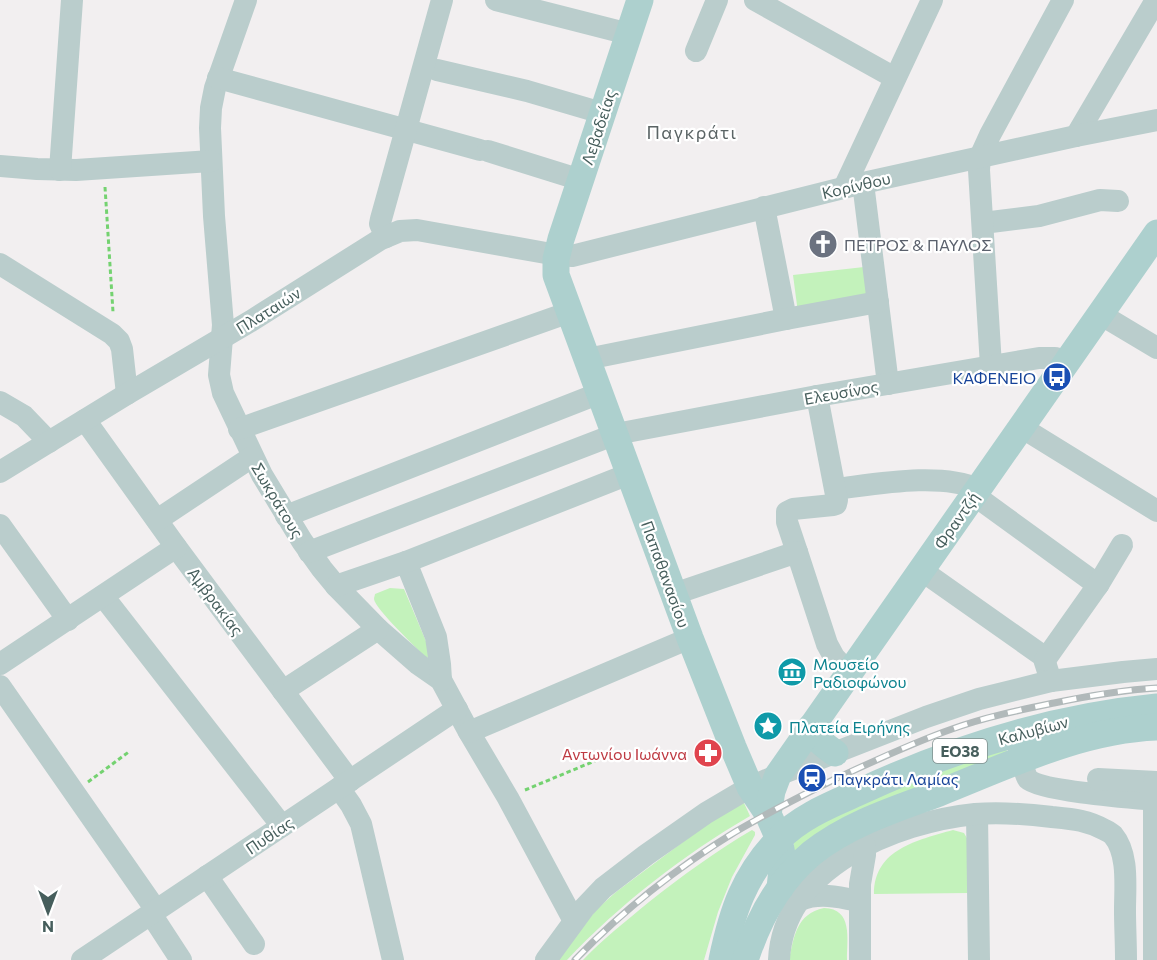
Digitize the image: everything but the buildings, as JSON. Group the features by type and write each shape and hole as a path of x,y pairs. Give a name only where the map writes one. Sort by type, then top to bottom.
{"main road":[{"name":"Λεβαδείας","path":"557,255 640,0"},
{"name":"Φραντζή","path":"768,814 772,791 778,775 1100,314 1149,261 1157,233"},
{"name":"Παπαθανασίου","path":"557,255 557,278 690,638 750,787 768,814 779,839 790,894"},
{"name":"Καλυβίων","path":"722,960 731,921 742,890 757,866 779,839 807,818 870,787 940,758 1014,734 1104,714 1157,707"},
{"path":"811,727 814,736 836,753"},
{"name":"Καλυβίων","path":"745,960 759,922 790,894 795,870 812,853 855,827 1026,770 1083,738 1157,727"}],"street":[{"path":"60,170 72,0"},
{"name":"Σωκράτους","path":"246,0 218,78 211,108 210,128 222,306 219,380 226,401 252,457 309,552 336,586 378,629 418,664 441,680 574,921"},
{"path":"386,237 380,224 381,219 412,132 442,0"},
{"path":"496,0 629,34"},
{"path":"696,51 717,0"},
{"path":"755,0 895,78"},
{"path":"888,384 878,302 854,185 895,78 932,0"},
{"path":"991,366 980,157 1063,0"},
{"path":"1076,136 1156,0"},
{"path":"437,70 526,90 602,113"},
{"path":"218,78 484,151 580,180"},
{"name":"Κορίνθου","path":"557,255 579,254 854,185 1157,120"},
{"path":"0,166 60,170 103,169 211,161"},
{"path":"983,223 1040,216 1100,200 1118,201"},
{"path":"764,207 786,319"},
{"name":"Πλαταιών","path":"0,472 386,237 400,231 417,230 557,255"},
{"path":"0,264 112,334 119,341 127,394"},
{"path":"587,359 878,302"},
{"path":"239,429 570,312"},
{"path":"1100,314 1157,348"},
{"name":"Ελευσίνος","path":"309,552 616,434 991,366 1055,357 1067,361"},
{"path":"286,516 600,393"},
{"path":"817,396 837,500 835,505 787,512 787,522 826,644 834,657 849,673"},
{"path":"0,402 24,416 49,442"},
{"name":"Αμβρακίας","path":"85,420 283,691 345,784 361,824 393,960"},
{"path":"1021,427 1157,511"},
{"path":"157,520 252,457"},
{"path":"336,586 406,562 629,474"},
{"path":"836,489 893,482 966,483 1098,585"},
{"path":"0,525 68,620"},
{"path":"1048,670 1122,545"},
{"path":"0,664 176,547"},
{"path":"674,594 797,552"},
{"path":"406,562 436,637 441,680"},
{"path":"921,570 1043,656 1048,670"},
{"path":"104,596 282,826"},
{"path":"283,691 378,629"},
{"path":"469,732 690,638"},
{"path":"546,960 593,897 627,869 706,813 750,787 926,717 1001,693 1048,670 1123,672 1157,669"},
{"path":"0,686 154,912 181,960"},
{"name":"Πυθίας","path":"82,960 457,710"},
{"path":"1008,813 1026,770 1014,734"},
{"path":"1026,770 1155,791 1154,960"},
{"path":"790,894 810,885 845,857 865,846 881,838 930,822 977,814 1008,813 1091,822 1112,833 1122,853 1125,870 1126,960"},
{"path":"977,814 979,960"},
{"path":"860,960 860,877 865,846"},
{"path":"207,876 254,944"},
{"path":"790,894 822,895 860,902"},
{"path":"779,960 790,894"}],"path":[{"path":"103,169 114,322 112,334"},
{"path":"74,792 130,751"},
{"path":"508,798 609,755"}],"green space":[{"path":"864,267 868,300 798,313 793,275"},
{"path":"390,588 404,589 428,646 430,657 426,658 376,604 375,594"},
{"path":"1005,748 1006,753 793,860 794,841 855,801"},
{"path":"744,803 750,816 701,847 653,882 609,919 567,960 555,960 597,909 616,892 719,815"},
{"path":"752,830 755,835 732,877 718,912 704,960 583,960 661,892 712,855"},
{"path":"953,830 964,833 968,840 969,893 874,894 881,866 890,857 913,843"},
{"path":"824,908 840,913 844,919 847,934 847,960 789,960 795,935 802,921 807,915"}],"railway":[{"path":"575,960 631,908 692,860 747,825 835,779 922,740 977,721 1080,698 1157,688"}],"place":[{"name":"ΠΕΤΡΟΣ & ΠΑΥΛΟΣ","path":"823,244"},
{"name":"ΚΑΦΕΝΕΙΟ","path":"1057,377"},
{"name":"Μουσείο Ραδιοφώνου","path":"792,672"},
{"name":"Πλατεία Ειρήνης","path":"768,726"},
{"name":"Αντωνίου Ιωάννα","path":"708,753"},
{"name":"Παγκράτι Λαμίας","path":"812,778"}],"district":[{"name":"Παγκράτι","path":"692,132"}]}
